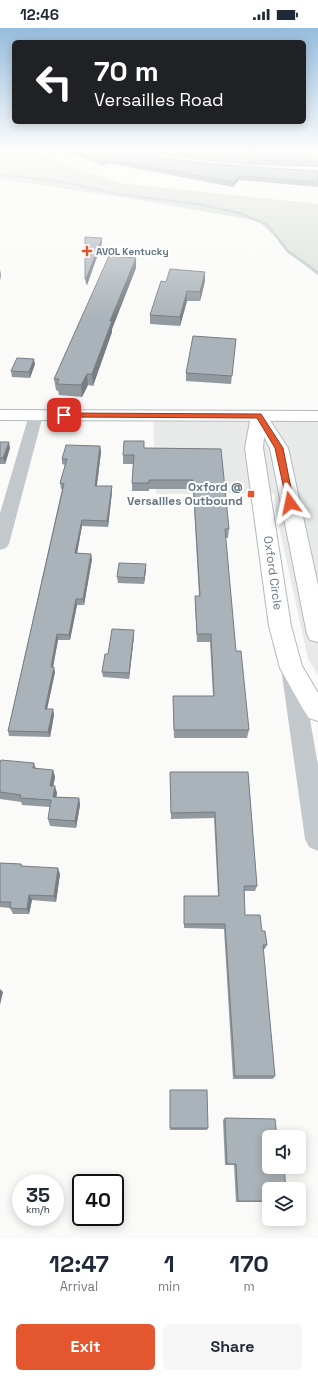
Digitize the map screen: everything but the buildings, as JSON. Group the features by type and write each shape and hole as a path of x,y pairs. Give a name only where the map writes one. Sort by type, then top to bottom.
{"street":[{"path":"0,415 318,416"},
{"path":"0,544 36,415"},
{"path":"259,416 279,448 318,634"},
{"name":"Oxford Circle","path":"259,416 254,448 280,626 291,668 318,711"},
{"path":"291,668 318,839"}],"shaded area":[{"path":"176,206 318,206 318,276 258,221"},
{"path":"153,415 318,416 318,675 308,659 275,508 274,493 156,494"}],"waterway":[{"path":"209,206 239,213 266,224 281,242"},
{"path":"280,241 288,251 318,273"}],"place":[{"name":"AVOL Kentucky","path":"87,251"},
{"name":"Oxford @ Versailles Outbound","path":"251,494"}],"route":[{"path":"64,415 259,416 279,448 290,503"}]}
